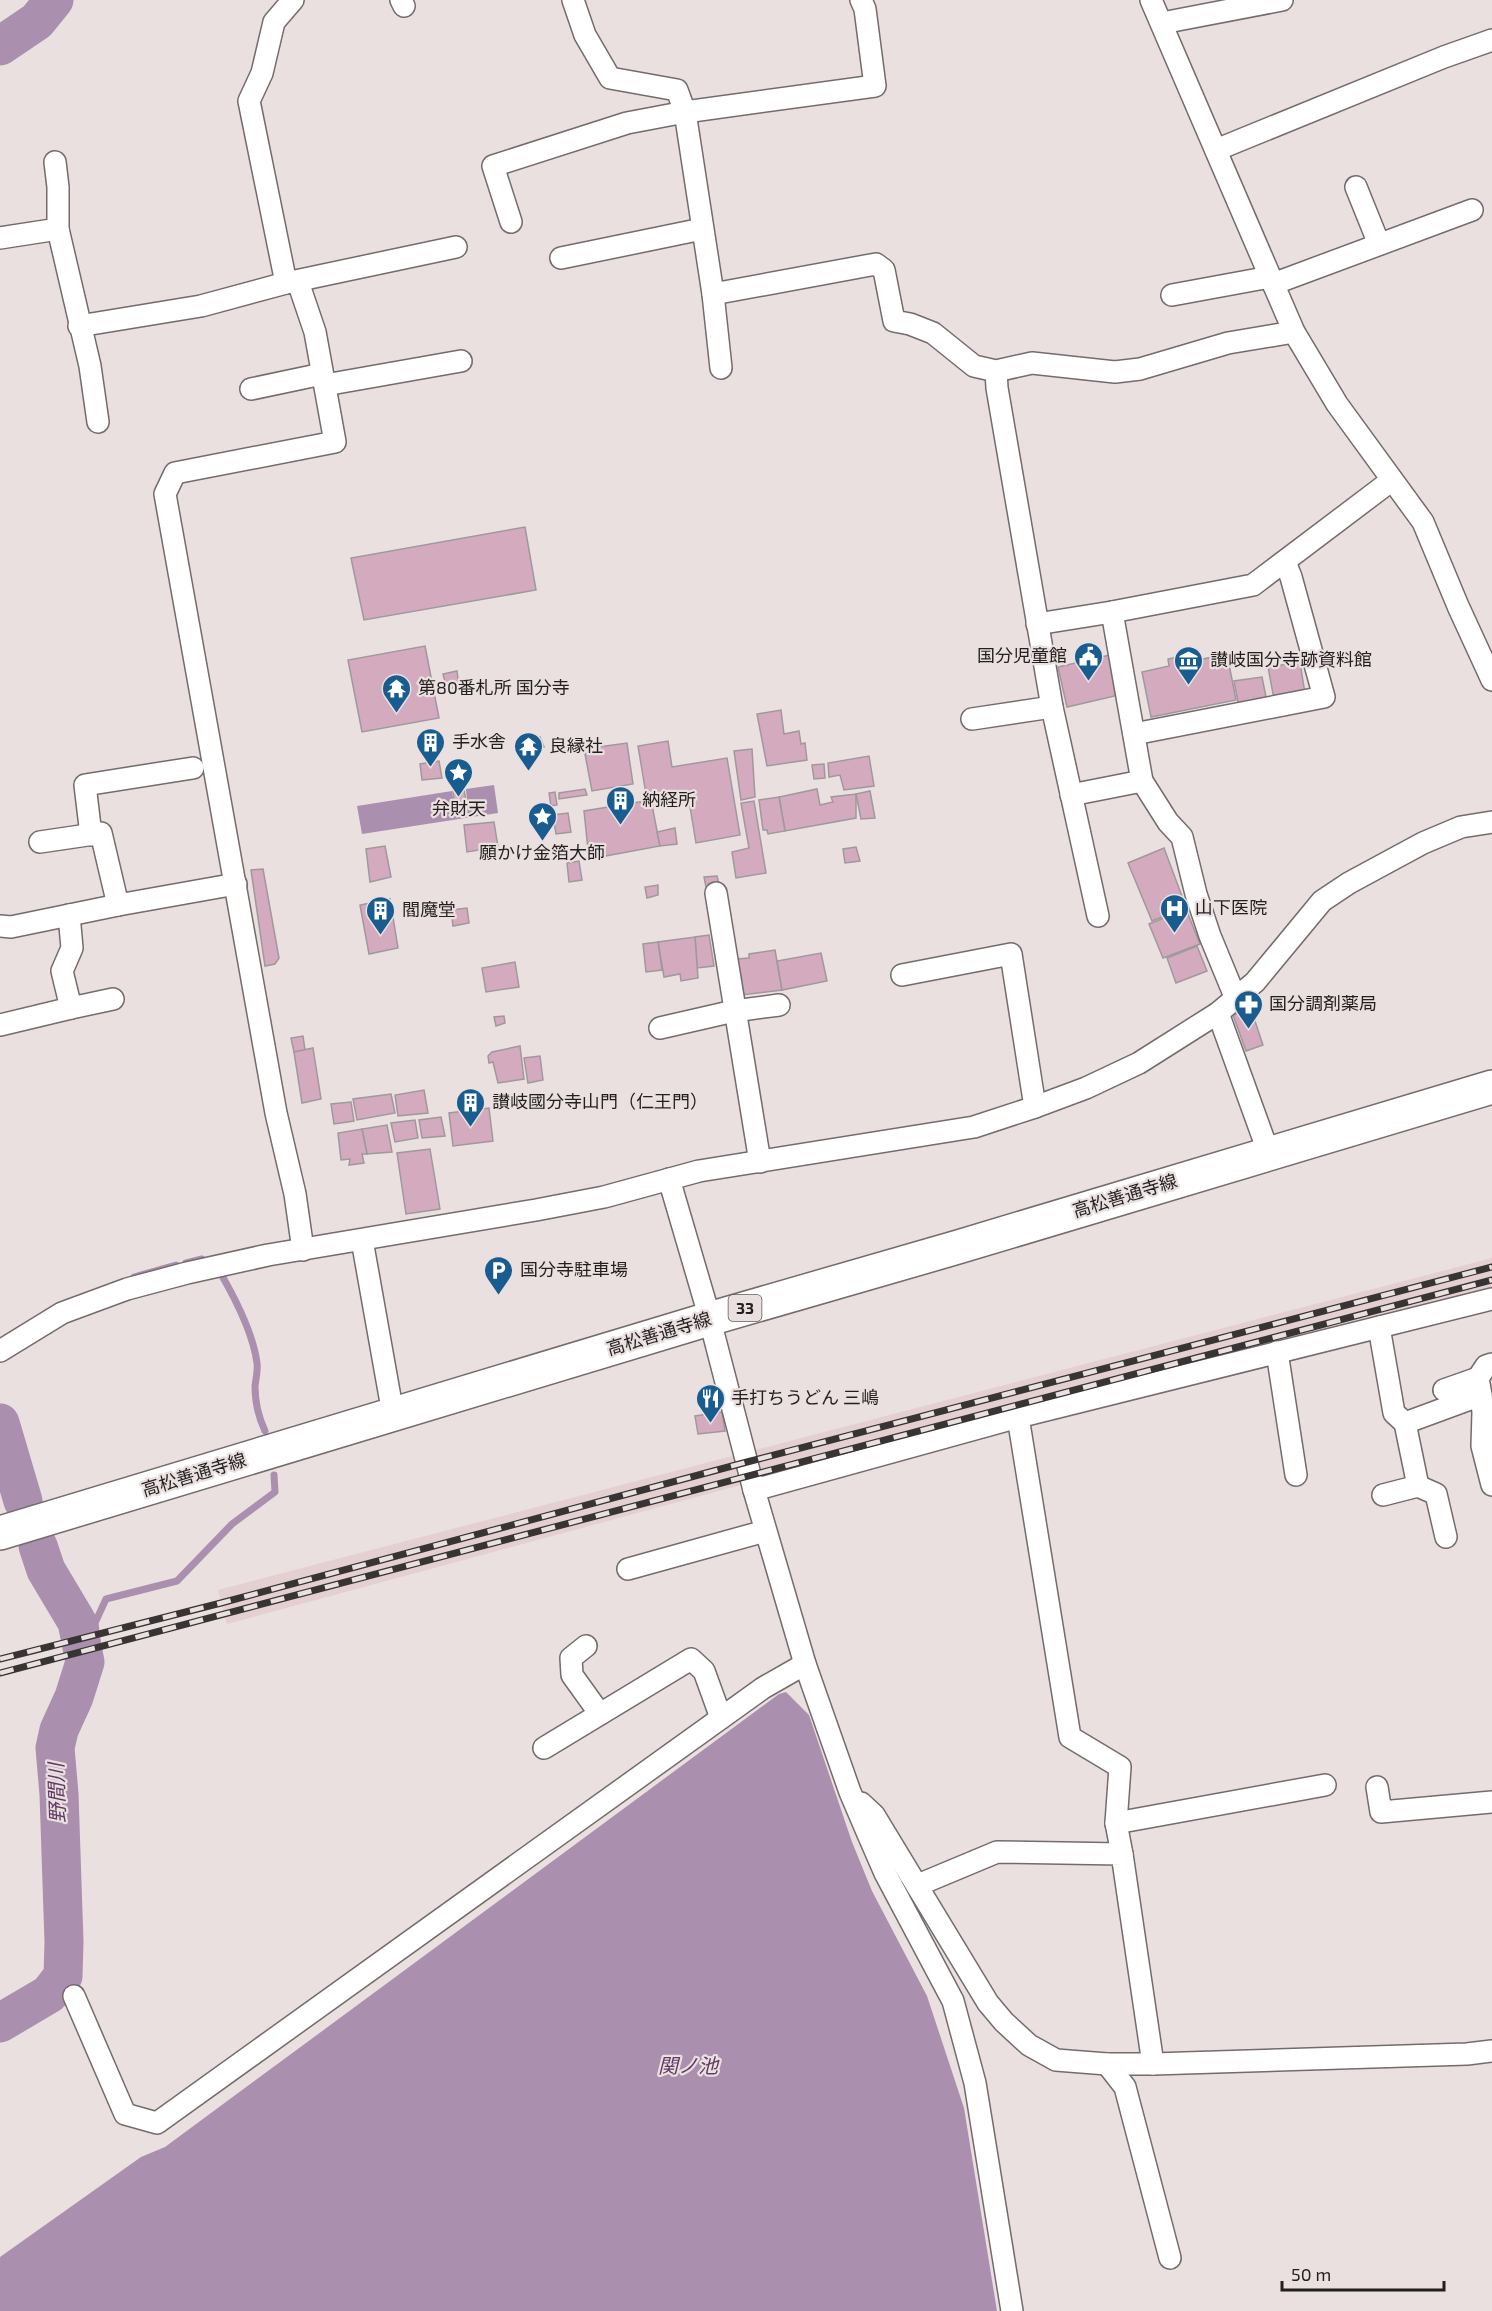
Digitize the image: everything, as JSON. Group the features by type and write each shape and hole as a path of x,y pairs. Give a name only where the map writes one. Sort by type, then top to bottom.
{"main road":[{"name":"高松善通寺線","path":"0,1533 709,1319 1492,1087"}],"street":[{"path":"293,0 274,22 262,73 249,101 292,283 315,332 335,442 175,473 165,494 276,1113 295,1194 303,1250"},
{"path":"573,0 585,35 610,78 677,90 685,112 713,294 721,368"},
{"path":"511,222 493,166 627,123 685,112 874,86 865,9 861,0"},
{"path":"1151,0 1294,332 1337,404 1423,522 1492,680"},
{"path":"1162,23 1282,0"},
{"path":"1216,150 1492,40"},
{"path":"55,162 58,187 58,229 90,366 98,422"},
{"path":"1356,187 1379,244"},
{"path":"1172,295 1272,281 1472,210"},
{"path":"0,238 58,229"},
{"path":"561,258 702,229"},
{"path":"80,326 201,306 292,283 456,247"},
{"path":"713,294 876,264 884,270 894,321 910,324 933,333 974,366 996,371 1032,363 1116,372 1140,369 1228,343 1294,332"},
{"path":"251,389 461,361"},
{"path":"996,371 997,388 1052,707 1098,916"},
{"path":"1037,624 1253,585 1392,480"},
{"path":"1134,734 1324,697 1285,562"},
{"path":"1112,612 1142,781 1168,822 1182,837 1196,894 1210,936 1236,999"},
{"path":"972,719 1052,707"},
{"path":"91,835 85,785 194,768"},
{"path":"1071,795 1142,781"},
{"path":"0,1351 62,1313 127,1289 187,1273 303,1250 604,1197 699,1171 974,1126 1035,1107 1086,1088 1139,1063 1218,1013 1262,975 1322,901 1349,883 1423,843 1461,827 1492,822"},
{"path":"40,842 101,833 118,905"},
{"path":"0,926 11,927 236,884"},
{"path":"716,893 759,1162"},
{"path":"69,915 72,948 62,971 71,1008"},
{"path":"902,975 1011,954 1035,1107"},
{"path":"0,1025 113,999"},
{"path":"660,1028 734,1011 779,1005"},
{"path":"1218,1013 1269,1154"},
{"path":"669,1179 765,1531 805,1664 850,1792 885,1873 953,2001 975,2083 1012,2311"},
{"path":"362,1240 393,1414"},
{"path":"754,1491 1018,1417 1492,1299"},
{"path":"1379,1327 1394,1413 1405,1423 1418,1486"},
{"path":"1277,1353 1296,1475"},
{"path":"1405,1423 1484,1379"},
{"path":"1444,1390 1484,1379"},
{"path":"1484,1379 1482,1446 1492,1485"},
{"path":"1018,1417 1070,1737 1120,1767 1116,1823 1153,2064"},
{"path":"1383,1495 1418,1486 1436,1494 1446,1537"},
{"path":"628,1569 765,1531"},
{"path":"586,1646 571,1658 572,1675 600,1714"},
{"path":"544,1748 691,1659 704,1671 721,1719"},
{"path":"74,1996 125,2114 157,2123 763,1688 805,1664"},
{"path":"1116,1823 1325,1785"},
{"path":"1377,1787 1381,1812 1492,1802"},
{"path":"850,1792 874,1815 988,2003 1004,2022 1029,2045 1056,2060 1107,2064 1153,2064 1467,2054 1492,2051"},
{"path":"918,1885 998,1852 1122,1854"},
{"path":"1107,2064 1125,2087 1170,2258"}],"shaded area":[{"path":"1492,1258 1492,1289 752,1482 227,1624 218,1590"}],"water":[{"path":"494,785 498,813 362,834 357,806 452,791 454,805 467,802 466,789"},
{"name":"関ノ池","path":"786,1692 809,1715 852,1842 872,1891 927,1996 964,2108 997,2311 0,2311 0,2257 141,2157 165,2147 779,1694"}],"building":[{"path":"525,527 536,590 364,620 351,558"},
{"path":"425,646 439,718 362,732 348,660"},
{"name":"讃岐国分寺跡資料館","path":"1196,653 1198,660 1227,654 1236,700 1151,717 1142,672 1169,666 1168,659"},
{"name":"国分児童館","path":"1110,655 1119,695 1067,707 1058,667"},
{"path":"1300,662 1305,694 1274,699 1268,667"},
{"path":"457,671 459,687 447,689 443,674"},
{"path":"1262,677 1267,702 1239,707 1234,681"},
{"path":"781,710 784,734 799,731 801,744 805,743 807,760 767,766 757,714"},
{"path":"536,737 540,737 544,747 537,748"},
{"path":"668,741 672,767 727,758 740,835 696,843 689,801 653,806 646,794 638,746"},
{"path":"627,743 633,784 592,791 584,749"},
{"path":"752,749 755,797 741,800 734,751"},
{"path":"869,756 874,786 844,790 840,775 829,777 828,763"},
{"name":"手水舎","path":"439,761 442,778 422,780 420,764"},
{"path":"824,764 825,778 814,779 812,765"},
{"path":"464,789 466,802 454,804 453,791"},
{"path":"585,789 587,795 559,799 559,793"},
{"path":"817,789 820,805 833,802 831,797 856,794 856,818 785,831 779,797"},
{"path":"870,791 875,818 861,819 856,794"},
{"path":"555,792 557,805 551,806 549,793"},
{"path":"779,797 785,831 768,834 767,830 763,830 759,800"},
{"name":"納経所","path":"651,800 660,846 589,859 584,811"},
{"path":"754,801 766,873 736,878 732,852 749,848 741,803"},
{"path":"568,813 571,832 556,834 553,815"},
{"path":"494,822 498,847 467,852 464,825"},
{"path":"675,828 677,844 660,846 657,832"},
{"path":"385,846 391,877 370,882 366,849"},
{"path":"856,847 860,861 845,863 843,849"},
{"path":"1164,848 1186,907 1152,921 1128,863"},
{"path":"579,861 582,880 569,882 567,863"},
{"path":"263,869 279,958 275,964 265,966 251,870"},
{"path":"717,876 719,884 706,887 704,877"},
{"path":"658,885 658,895 647,898 645,887"},
{"name":"閻魔堂","path":"390,899 398,948 369,954 360,905"},
{"path":"467,908 469,923 453,926 451,910"},
{"name":"山下医院","path":"1186,909 1200,944 1163,958 1149,924"},
{"path":"709,935 714,966 697,968 695,937"},
{"path":"695,937 698,978 681,981 680,974 664,977 658,942"},
{"path":"658,942 662,970 646,972 643,944"},
{"path":"1197,946 1207,971 1176,983 1167,958"},
{"path":"775,950 782,990 741,995 737,959 749,958 749,954"},
{"path":"821,953 827,981 782,990 777,961"},
{"path":"515,962 519,987 486,992 482,968"},
{"name":"国分調剤薬局","path":"1251,1009 1263,1045 1246,1051 1233,1015"},
{"path":"504,1016 505,1023 496,1026 494,1017"},
{"path":"303,1036 305,1050 294,1052 291,1038"},
{"path":"520,1046 524,1079 498,1083 493,1062 489,1063 488,1056 492,1052"},
{"path":"313,1048 321,1099 302,1103 294,1052"},
{"path":"540,1056 543,1080 528,1083 524,1058"},
{"path":"424,1090 428,1113 398,1116 395,1095"},
{"path":"391,1094 395,1113 357,1120 353,1099"},
{"path":"351,1102 354,1121 334,1124 331,1104"},
{"name":"讃岐國分寺山門（仁王門）","path":"489,1108 493,1141 453,1146 449,1113"},
{"path":"441,1117 445,1136 422,1138 419,1120"},
{"path":"415,1120 418,1138 395,1142 391,1123"},
{"path":"387,1125 392,1152 367,1154 362,1129"},
{"path":"362,1129 367,1154 362,1154 364,1163 349,1165 350,1159 341,1160 338,1133"},
{"path":"430,1149 440,1209 406,1214 397,1153"},
{"name":"手打ちうどん 三嶋","path":"722,1412 725,1431 698,1434 695,1416"}],"waterway":[{"name":"野間川","path":"0,46 37,21 54,0"},
{"path":"186,1263 202,1259"},
{"path":"134,1277 176,1265"},
{"path":"221,1274 252,1340 257,1366 256,1403 265,1431"},
{"name":"野間川","path":"0,1423 23,1501"},
{"path":"57,1768 85,1711 95,1682 99,1657 95,1623 106,1599 177,1581 232,1524 275,1492 274,1475"},
{"name":"野間川","path":"0,2023 49,1994 63,1976 59,1794 55,1748 59,1730 74,1697 85,1662 77,1622 46,1570 38,1546"}],"railway":[{"path":"0,1659 221,1603 747,1462 1492,1267"},
{"path":"0,1673 1492,1280"}],"place":[{"name":"国分児童館","path":"1088,682"},
{"name":"讃岐国分寺跡資料館","path":"1189,686"},
{"name":"第80番札所 国分寺","path":"397,714"},
{"name":"手水舎","path":"431,768"},
{"name":"良縁社","path":"528,772"},
{"name":"弁財天","path":"459,798"},
{"name":"納経所","path":"621,826"},
{"name":"願かけ金箔大師","path":"542,842"},
{"name":"山下医院","path":"1174,934"},
{"name":"閻魔堂","path":"381,936"},
{"name":"国分調剤薬局","path":"1248,1030"},
{"name":"讃岐國分寺山門（仁王門）","path":"471,1128"},
{"name":"国分寺駐車場","path":"499,1296"},
{"name":"手打ちうどん 三嶋","path":"710,1424"}]}
